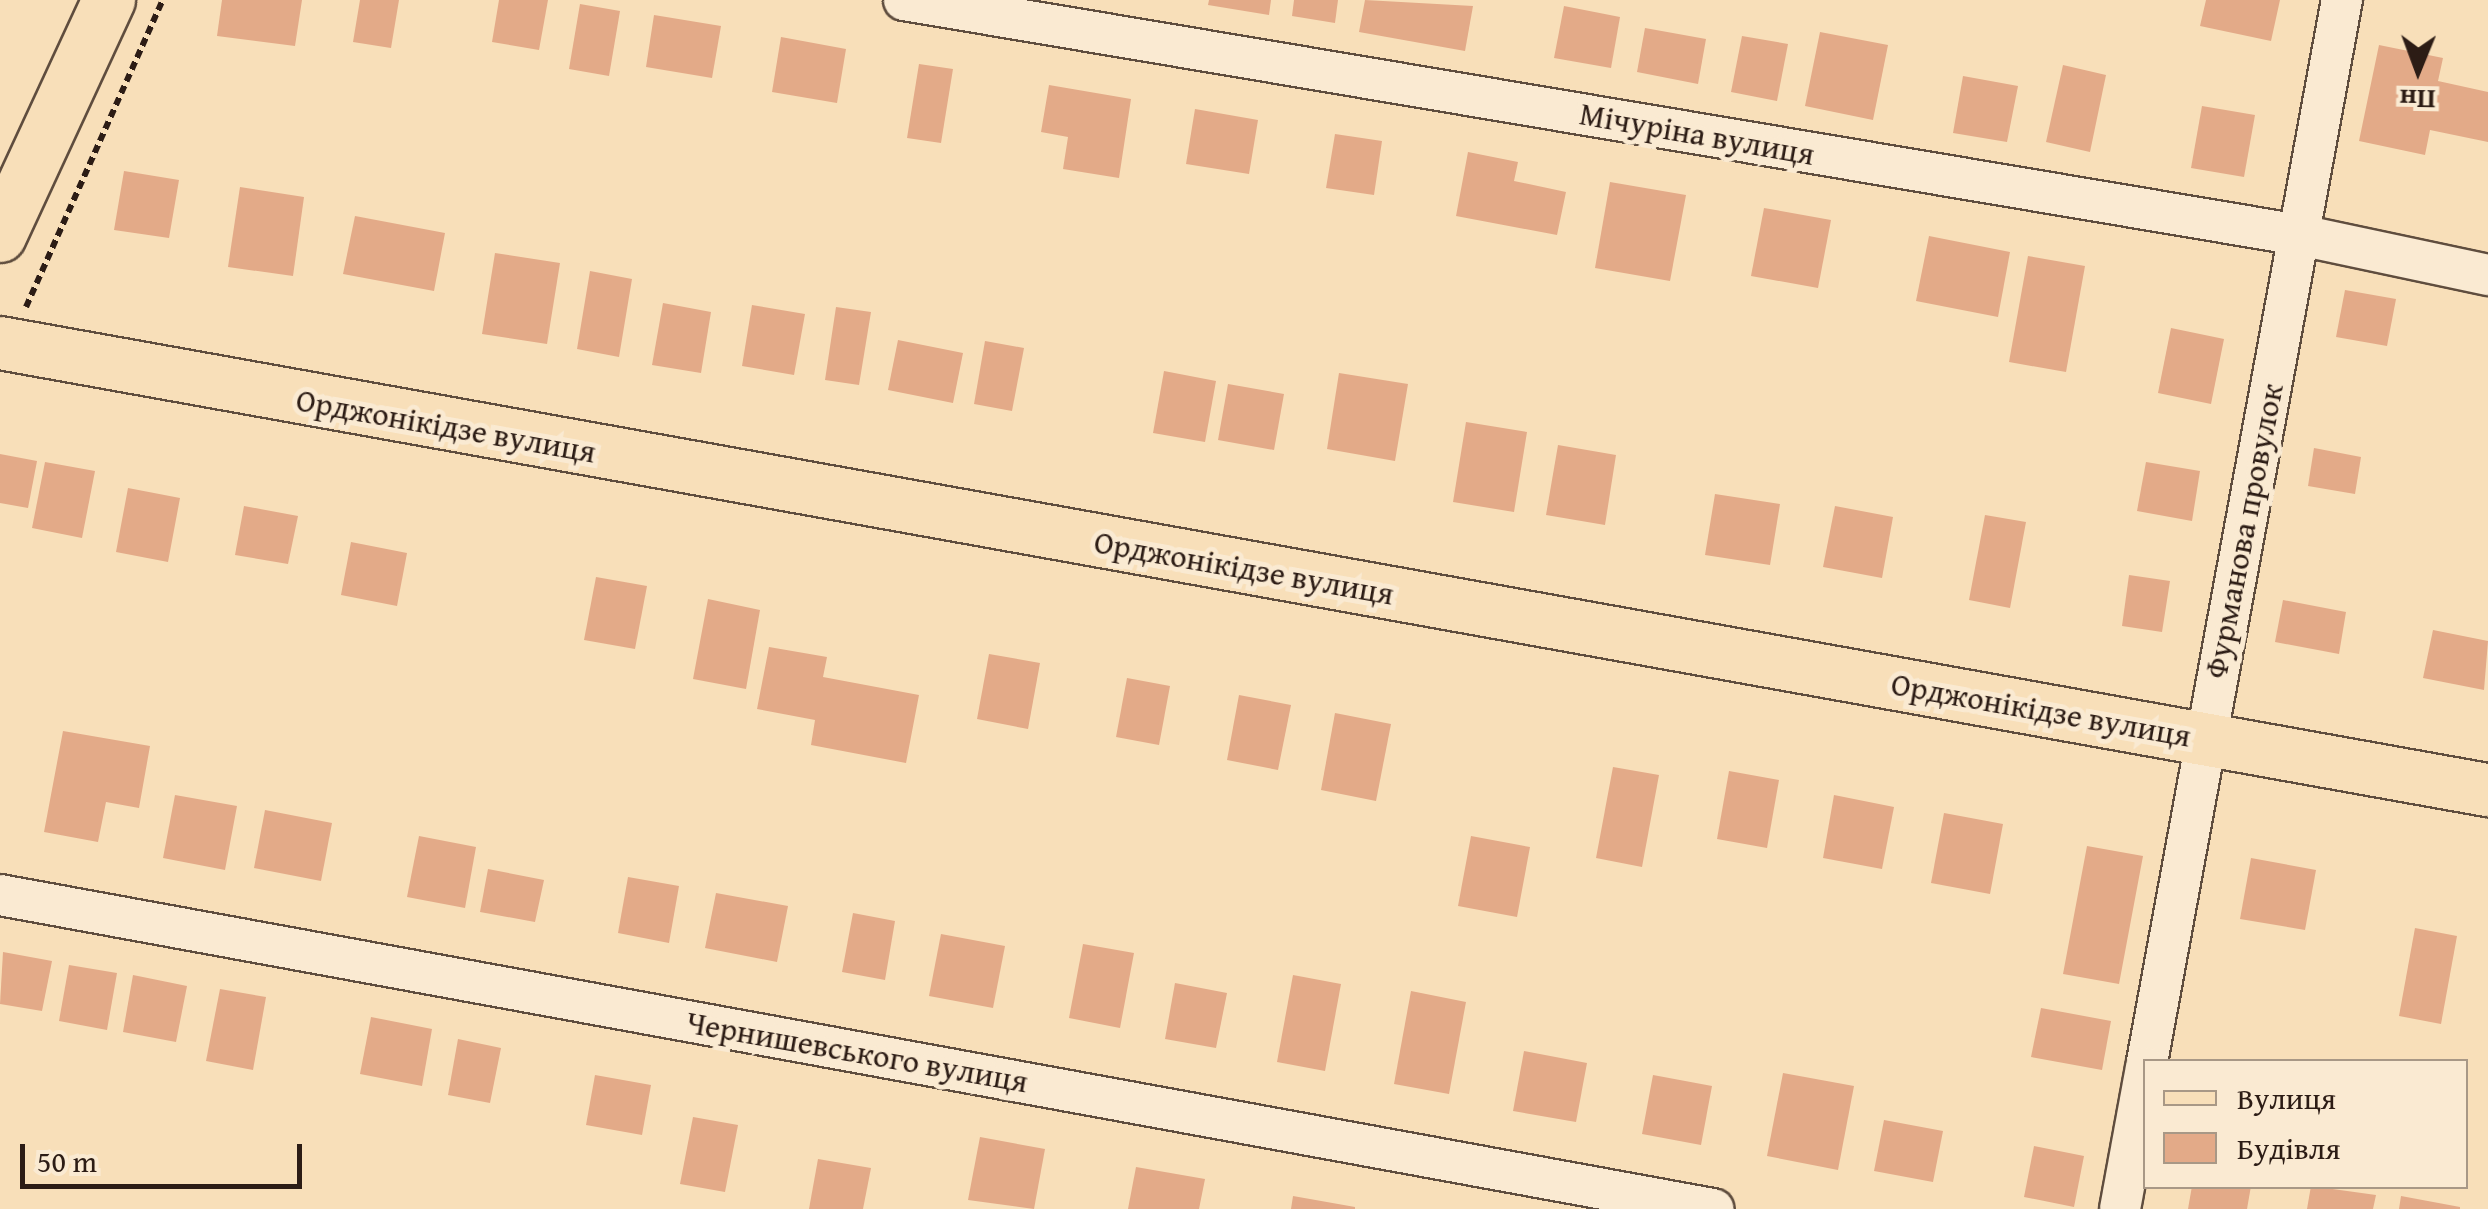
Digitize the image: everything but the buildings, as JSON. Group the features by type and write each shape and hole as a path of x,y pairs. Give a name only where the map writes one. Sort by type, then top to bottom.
{"main road":[{"path":"0,236 109,0"},
{"name":"Орджонікідзе вулиця","path":"4,345 2488,790"}],"street":[{"name":"Мічуріна вулиця","path":"904,0 2300,235 2488,276"},
{"name":"Фурманова провулок","path":"2147,1059 2342,0"},
{"name":"Чернишевського вулиця","path":"0,895 1713,1209"},
{"name":"Фурманова провулок","path":"2120,1209 2143,1081"}],"path":[{"path":"4,345 163,0"}]}
